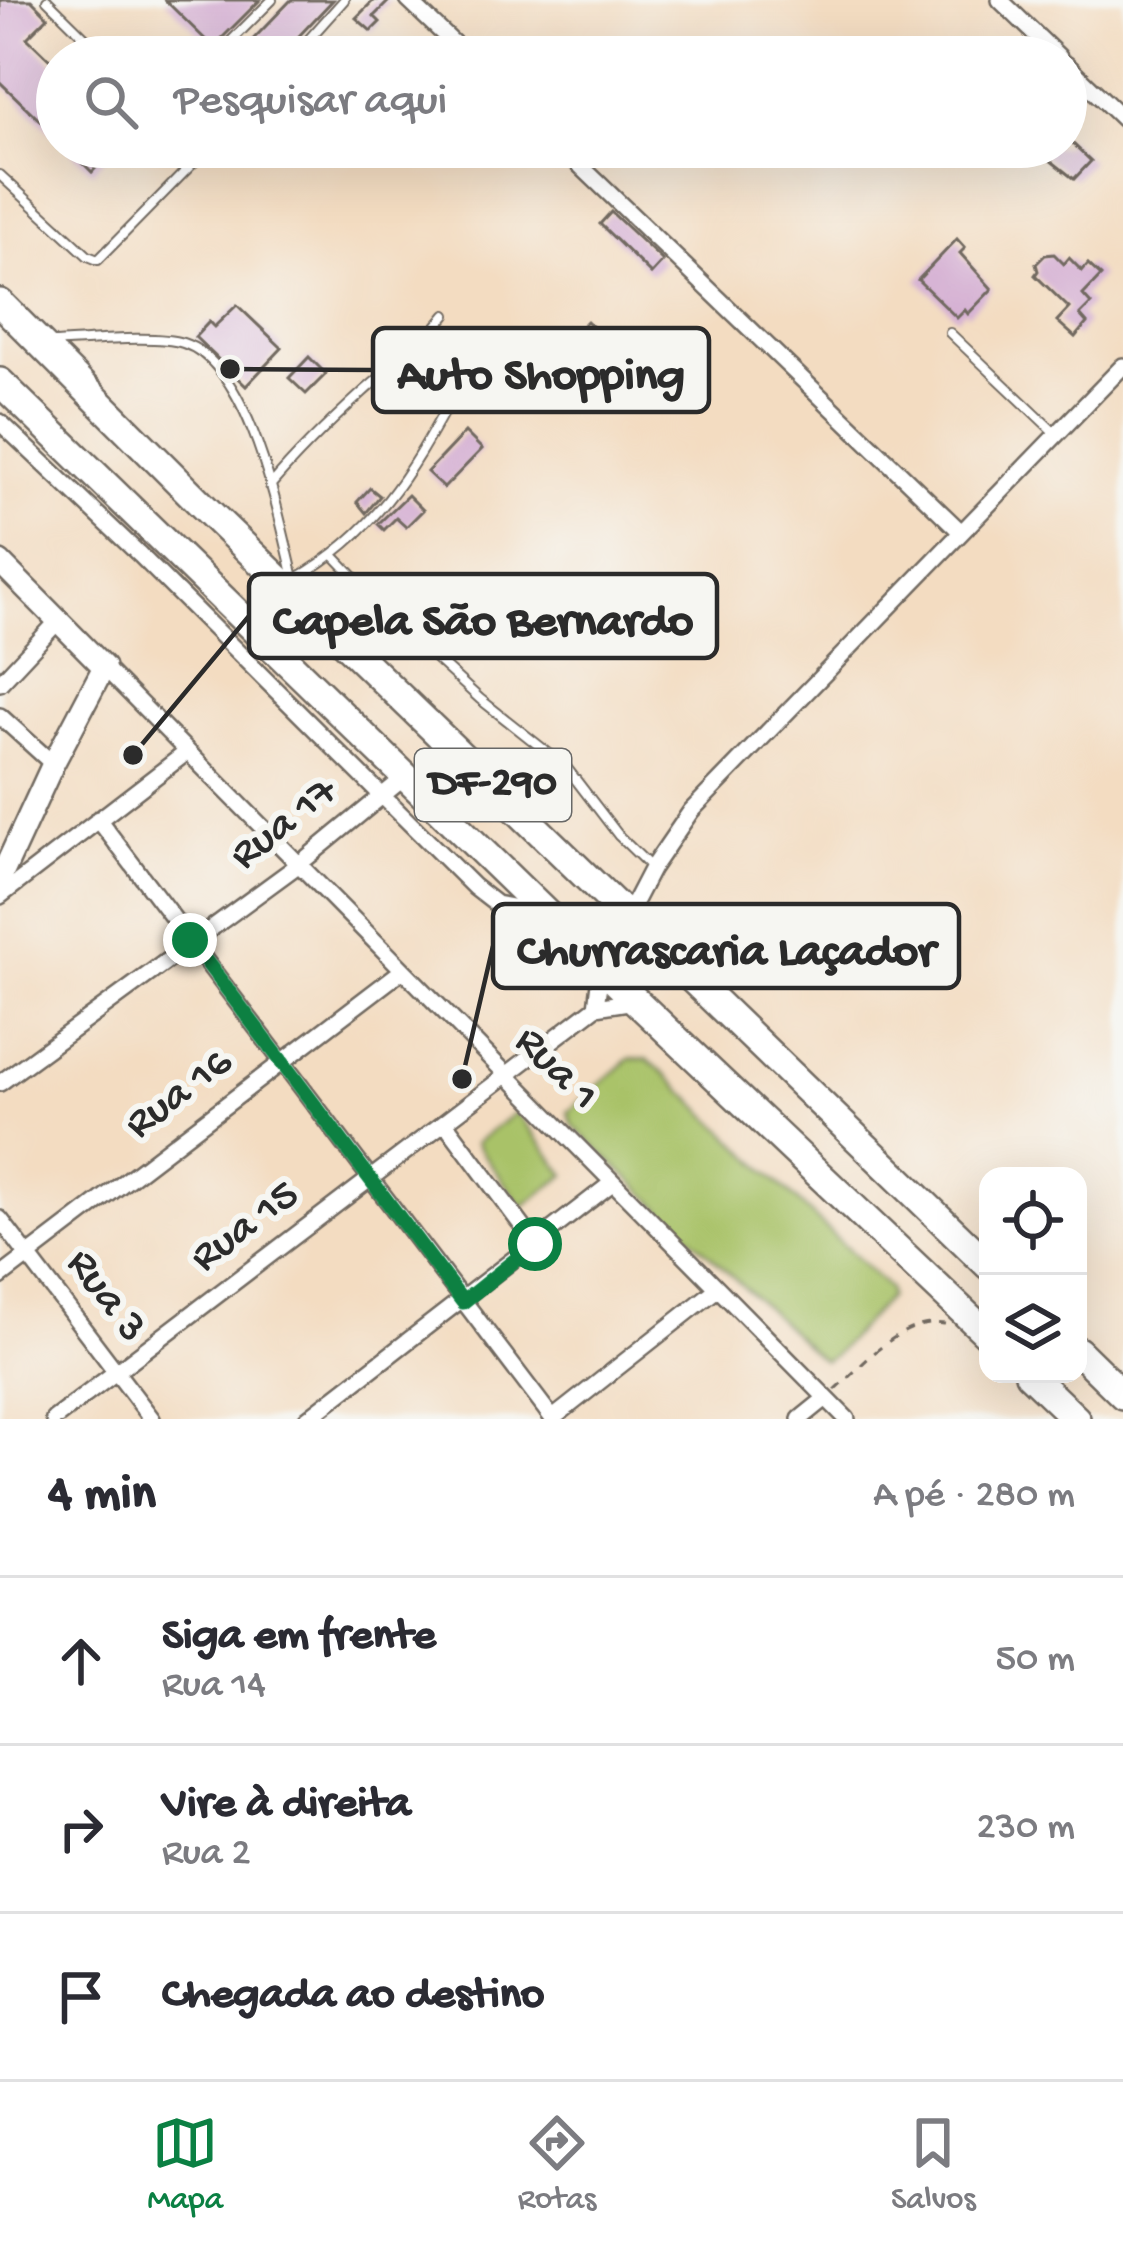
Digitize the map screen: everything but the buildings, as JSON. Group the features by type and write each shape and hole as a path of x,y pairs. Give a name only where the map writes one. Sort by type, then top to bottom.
{"highway":[{"name":"DF-290","path":"0,303 297,587 627,916 979,1256"},
{"name":"DF-290","path":"0,382 635,1000 979,1326"},
{"path":"783,1139 808,1150 875,1214 886,1219 903,1211 903,1196 832,1128 812,1096"},
{"path":"1087,1360 1123,1391"},
{"path":"1038,1383 1076,1419"}],"street":[{"path":"408,0 446,36"},
{"path":"1000,0 1037,36"},
{"path":"1087,84 1123,119"},
{"path":"583,168 961,532"},
{"path":"627,916 652,868 691,811 1123,366"},
{"path":"0,422 485,897 512,909 545,912"},
{"name":"Rua 1","path":"0,562 847,1419"},
{"path":"0,683 59,620"},
{"path":"0,879 52,764 104,667"},
{"path":"0,716 52,764"},
{"path":"0,896 187,752"},
{"name":"Rua 17","path":"0,1083 298,865 405,777"},
{"path":"98,819 553,1419 717,1289"},
{"path":"601,967 596,1007 635,1000"},
{"name":"Rua 16","path":"0,1277 403,970"},
{"name":"Rua 15","path":"54,1419 596,1007"},
{"path":"446,1124 535,1244"},
{"path":"307,1419 612,1183"},
{"name":"Rua 3","path":"0,1219 152,1419"},
{"path":"800,1419 826,1398"}],"lane":[{"path":"47,0 84,36"},
{"path":"236,36 272,0"},
{"path":"312,36 344,0"},
{"path":"0,175 98,260 185,168"},
{"path":"268,488 300,451 365,389 417,349 446,315"},
{"path":"950,333 1055,434"},
{"path":"41,343 174,341 197,350 217,367 240,398 297,587 388,503 452,398"},
{"path":"333,555 444,667 566,767 619,836 652,868"}],"path":[{"path":"826,1398 896,1336 926,1322 945,1324"}],"green space":[{"path":"629,1059 647,1059 663,1072 888,1288 889,1297 833,1356 824,1361 816,1355 573,1126 568,1112"},
{"path":"516,1112 566,1175 522,1207 475,1143"}],"place":[{"name":"Auto Shopping","path":"230,369"},
{"name":"Capela São Bernardo","path":"133,755"},
{"name":"Churrascaria Laçador","path":"462,1079"}],"route":[{"path":"190,940 463,1302 535,1244"}]}
